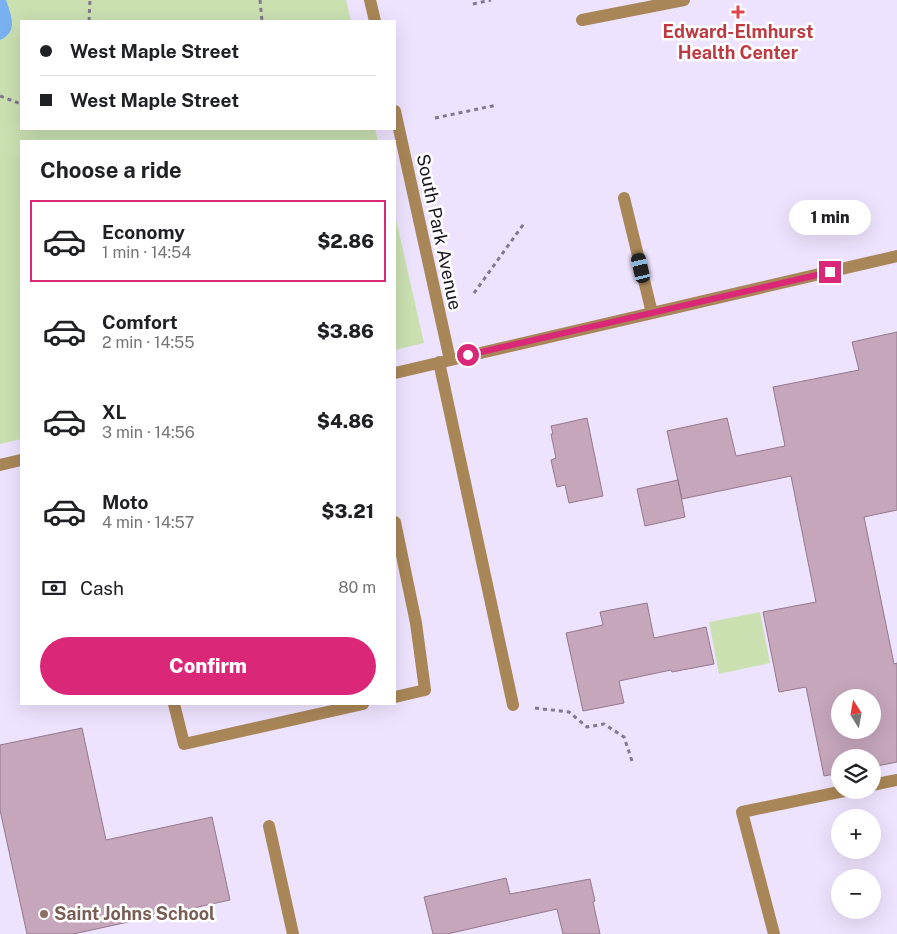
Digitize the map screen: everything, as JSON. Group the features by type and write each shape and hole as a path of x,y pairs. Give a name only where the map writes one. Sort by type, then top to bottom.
{"street":[{"path":"370,0 375,20"},
{"path":"582,20 684,0"},
{"name":"South Park Avenue","path":"396,117 513,705"},
{"path":"624,198 652,313"},
{"path":"396,373 897,256"},
{"path":"0,465 20,460"},
{"path":"396,527 416,623 425,690 396,696"},
{"path":"174,705 184,744 359,705"},
{"path":"881,783 897,780"},
{"path":"774,934 742,812 831,794"},
{"path":"269,826 293,934"}],"path":[{"path":"89,20 90,0"},
{"path":"260,0 262,20"},
{"path":"473,4 491,0"},
{"path":"0,96 20,104"},
{"path":"435,118 497,105"},
{"path":"474,293 525,222"},
{"path":"513,705 569,712 587,728 604,724 624,737 632,761"}],"green space":[{"path":"0,0 346,0 351,20 20,20 20,130 375,130 378,140 20,140 20,439 0,444"},
{"path":"396,219 424,343 396,350"},
{"path":"760,612 770,663 719,674 709,622"}],"water":[{"path":"0,0 6,0 10,11 12,28 6,37 0,40"}],"building":[{"path":"897,332 897,510 864,517 894,664 897,663 897,762 881,765 881,749 831,749 831,775 824,776 806,687 779,692 763,612 816,602 791,476 682,499 667,431 727,418 736,456 785,446 773,387 859,370 852,342"},
{"path":"587,418 603,496 569,503 565,485 557,487 551,460 556,458 551,426"},
{"path":"678,480 685,517 645,526 637,489"},
{"path":"647,603 654,638 706,627 714,664 672,672 671,670 619,681 624,703 583,711 566,633 603,625 600,612"},
{"path":"82,728 106,840 212,817 230,900 73,934 27,934 0,810 0,745"},
{"path":"506,878 510,894 590,879 600,934 563,934 557,909 447,934 433,934 424,897"}],"place":[{"name":"Edward-Elmhurst Health Center","path":"738,12"},
{"name":"Saint Johns School","path":"44,914"}],"route":[{"path":"468,355 830,272"}]}
